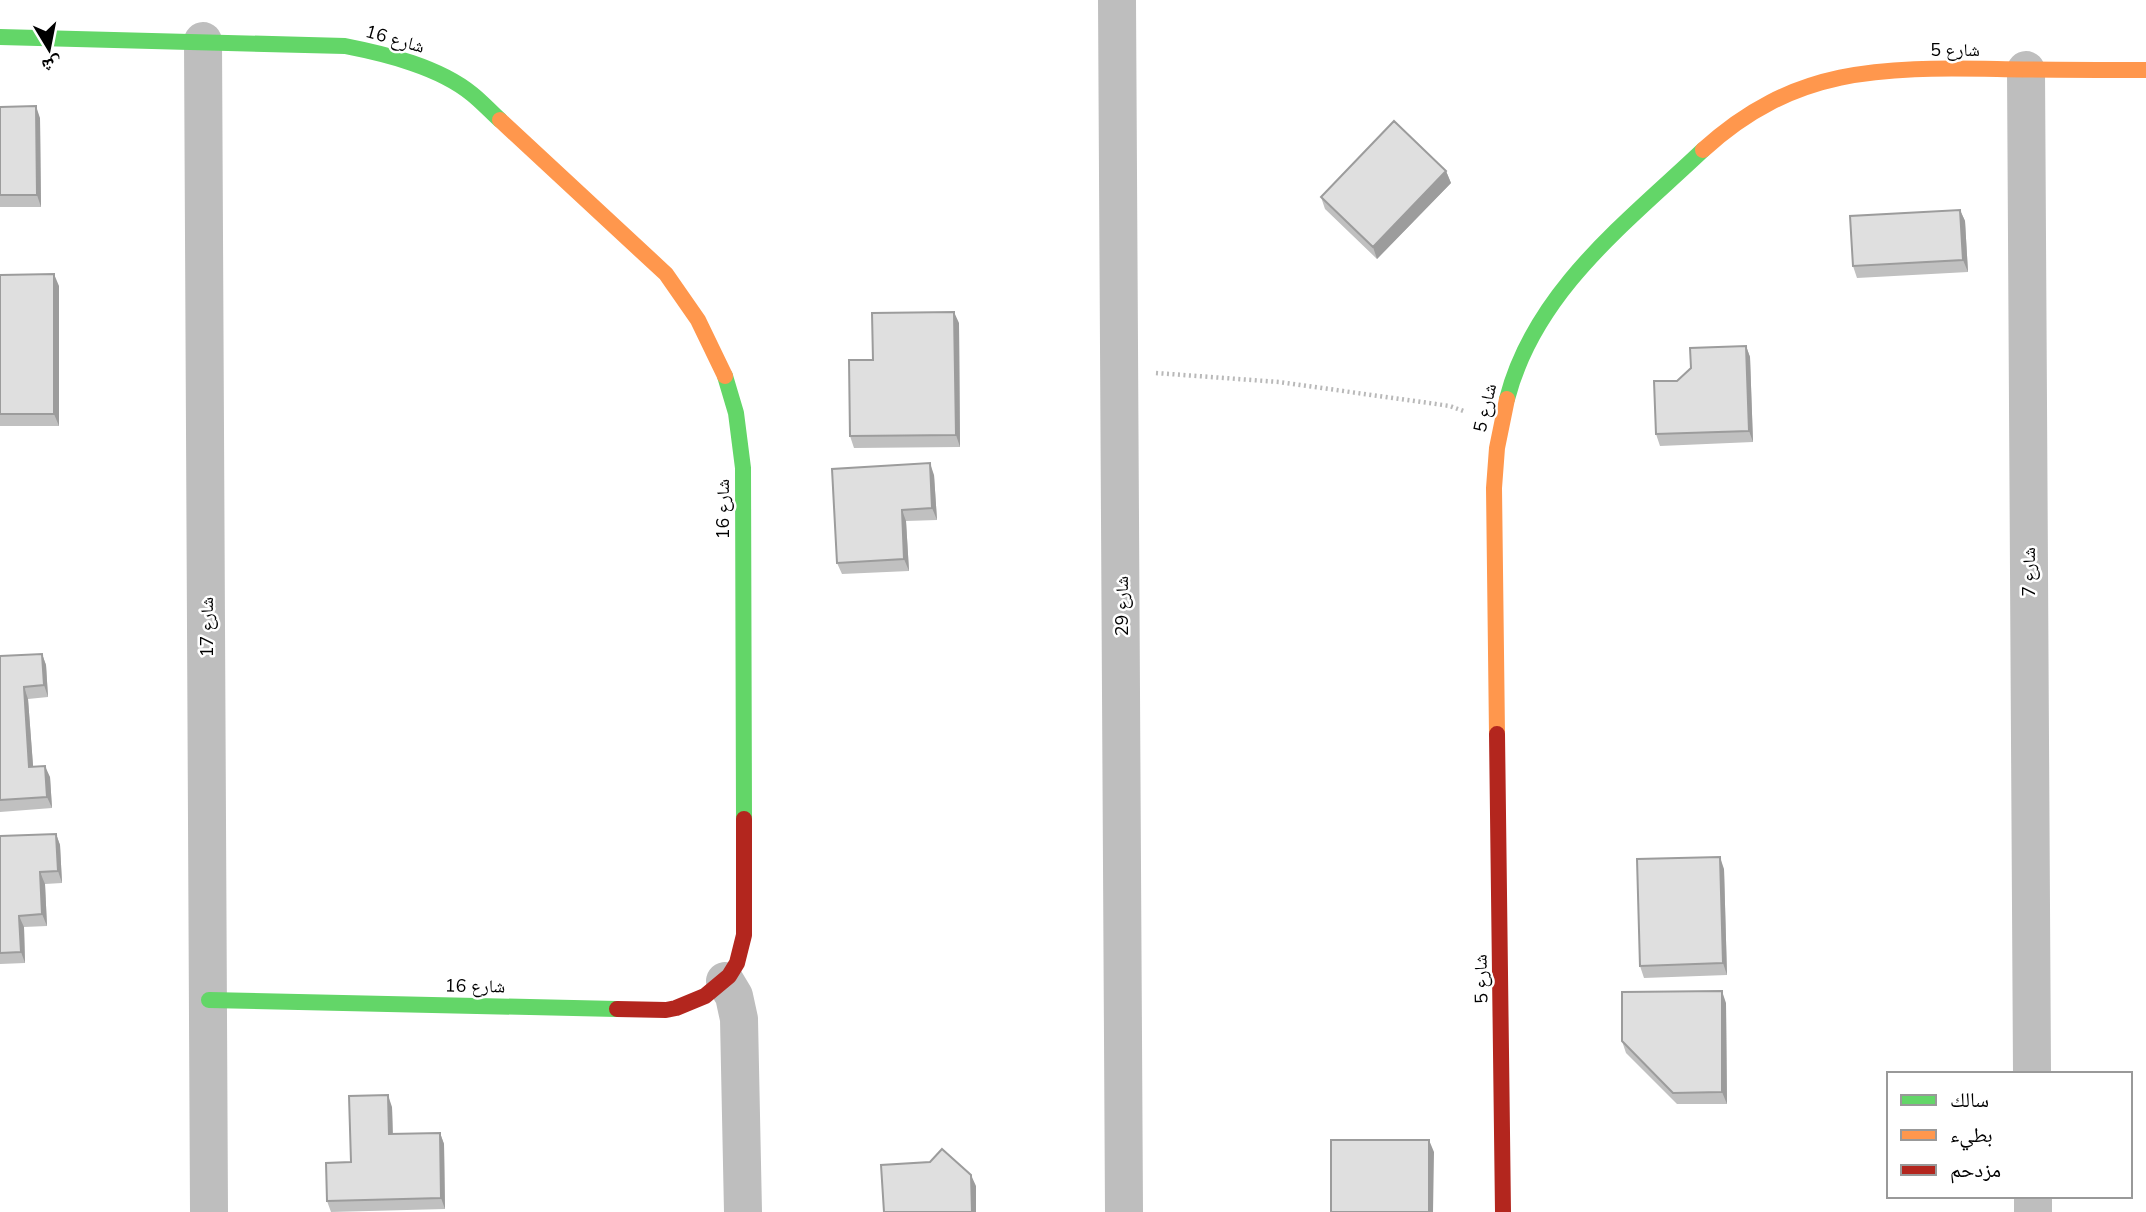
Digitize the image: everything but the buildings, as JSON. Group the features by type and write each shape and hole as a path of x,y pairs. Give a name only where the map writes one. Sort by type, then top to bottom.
{"street":[{"name":"شارع 29","path":"1117,0 1124,1212"},
{"name":"شارع 16","path":"0,37 345,46 378,51 441,75 470,92 666,274 691,307 711,341 736,408 743,468 744,935 735,966 725,981 695,1002 666,1010 209,1000"},
{"name":"شارع 17","path":"203,41 209,1212"},
{"name":"شارع 5","path":"1503,1212 1494,488 1500,423 1514,372 1532,334 1555,298 1582,265 1725,129 1747,114 1795,89 1833,78 1908,69 2146,70"},
{"name":"شارع 7","path":"2026,70 2032,1072"},
{"path":"725,981 734,996 739,1019 743,1212"}],"path":[{"path":"1120,371 1279,382 1450,406 1500,423"}],"traffic: fast":[{"path":"0,37 345,46 394,58 444,76 472,94 500,120"},
{"path":"1507,399 1520,360 1561,292 1615,232 1703,150"},
{"path":"725,376 736,413 743,468 744,819"},
{"path":"209,1000 617,1009"}],"traffic: slow":[{"path":"1703,150 1737,123 1771,102 1805,87 1840,78 1914,69 2146,70"},
{"path":"500,120 666,274 698,320 725,376"},
{"path":"1497,734 1494,488 1497,448 1507,399"}],"traffic: jam":[{"path":"1497,734 1503,1212"},
{"path":"617,1009 676,1008 705,996 729,976 737,963 744,935 744,819"}]}
